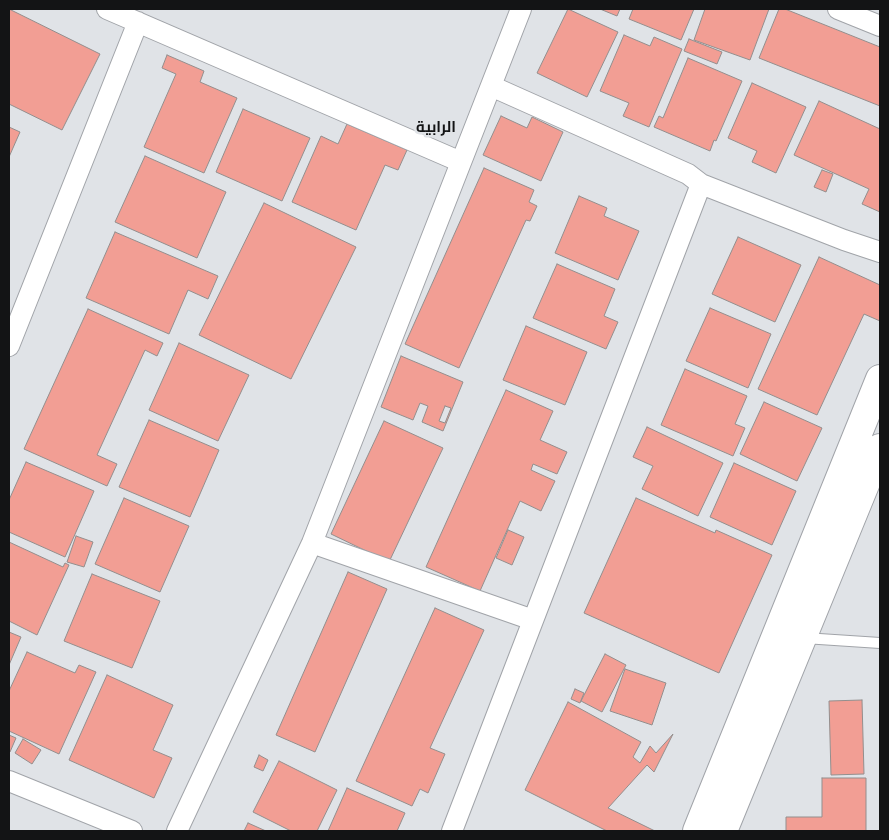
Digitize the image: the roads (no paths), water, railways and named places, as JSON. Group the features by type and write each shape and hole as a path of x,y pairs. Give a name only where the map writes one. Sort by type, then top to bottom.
{"street":[{"path":"107,9 461,162"},
{"path":"177,831 312,543 521,9"},
{"path":"838,9 880,26"},
{"path":"9,346 138,22"},
{"path":"491,86 688,174 700,184 880,252"},
{"path":"452,831 700,184"},
{"path":"698,831 880,378"},
{"path":"723,831 880,448"},
{"path":"312,543 533,620"},
{"path":"9,781 132,831"}],"lane":[{"path":"802,638 880,643"}],"district":[{"name":"الرابية","path":"436,128"}]}
